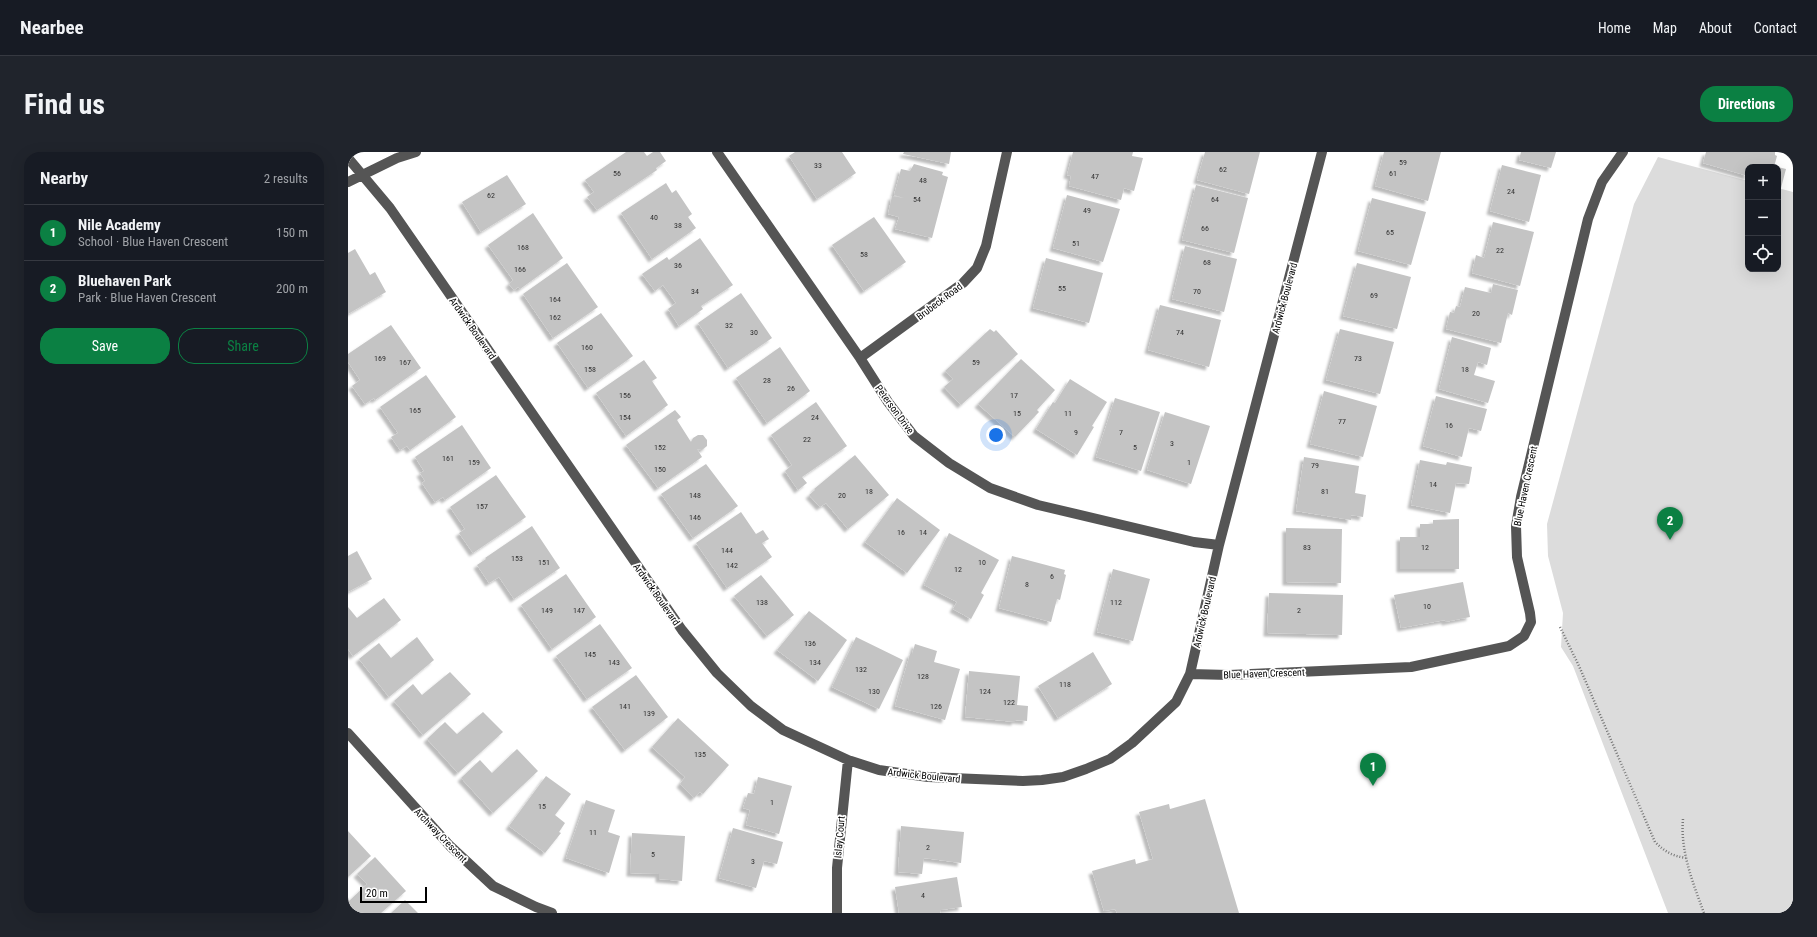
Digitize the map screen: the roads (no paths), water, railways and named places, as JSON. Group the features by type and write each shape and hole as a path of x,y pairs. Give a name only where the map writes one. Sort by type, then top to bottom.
{"street":[{"path":"348,182 397,158 416,152"},
{"name":"Peterson Drive","path":"716,152 860,358 888,402 914,436 949,463 990,488 1038,505 1194,542 1219,545"},
{"name":"Brubeck Road","path":"860,358 963,283 977,268 986,246 1007,152"},
{"name":"Ardwick Boulevard","path":"348,158 390,208 682,630 717,673 751,706 783,730 848,760 879,770 928,777 1023,781 1063,777 1110,759 1132,743 1176,702 1190,674 1219,545 1322,152"},
{"name":"Blue Haven Crescent","path":"1190,674 1229,675 1411,668 1508,646 1524,636 1531,622 1517,558 1516,526 1521,497 1588,219 1602,182 1623,152"},
{"name":"Archway Crescent","path":"348,734 450,846 493,886 536,907 552,913"},
{"name":"Islay Court","path":"837,913 837,868 848,760"}],"place":[{"name":"Bluehaven Park","path":"1670,540"},
{"name":"Nile Academy","path":"1373,786"}]}
